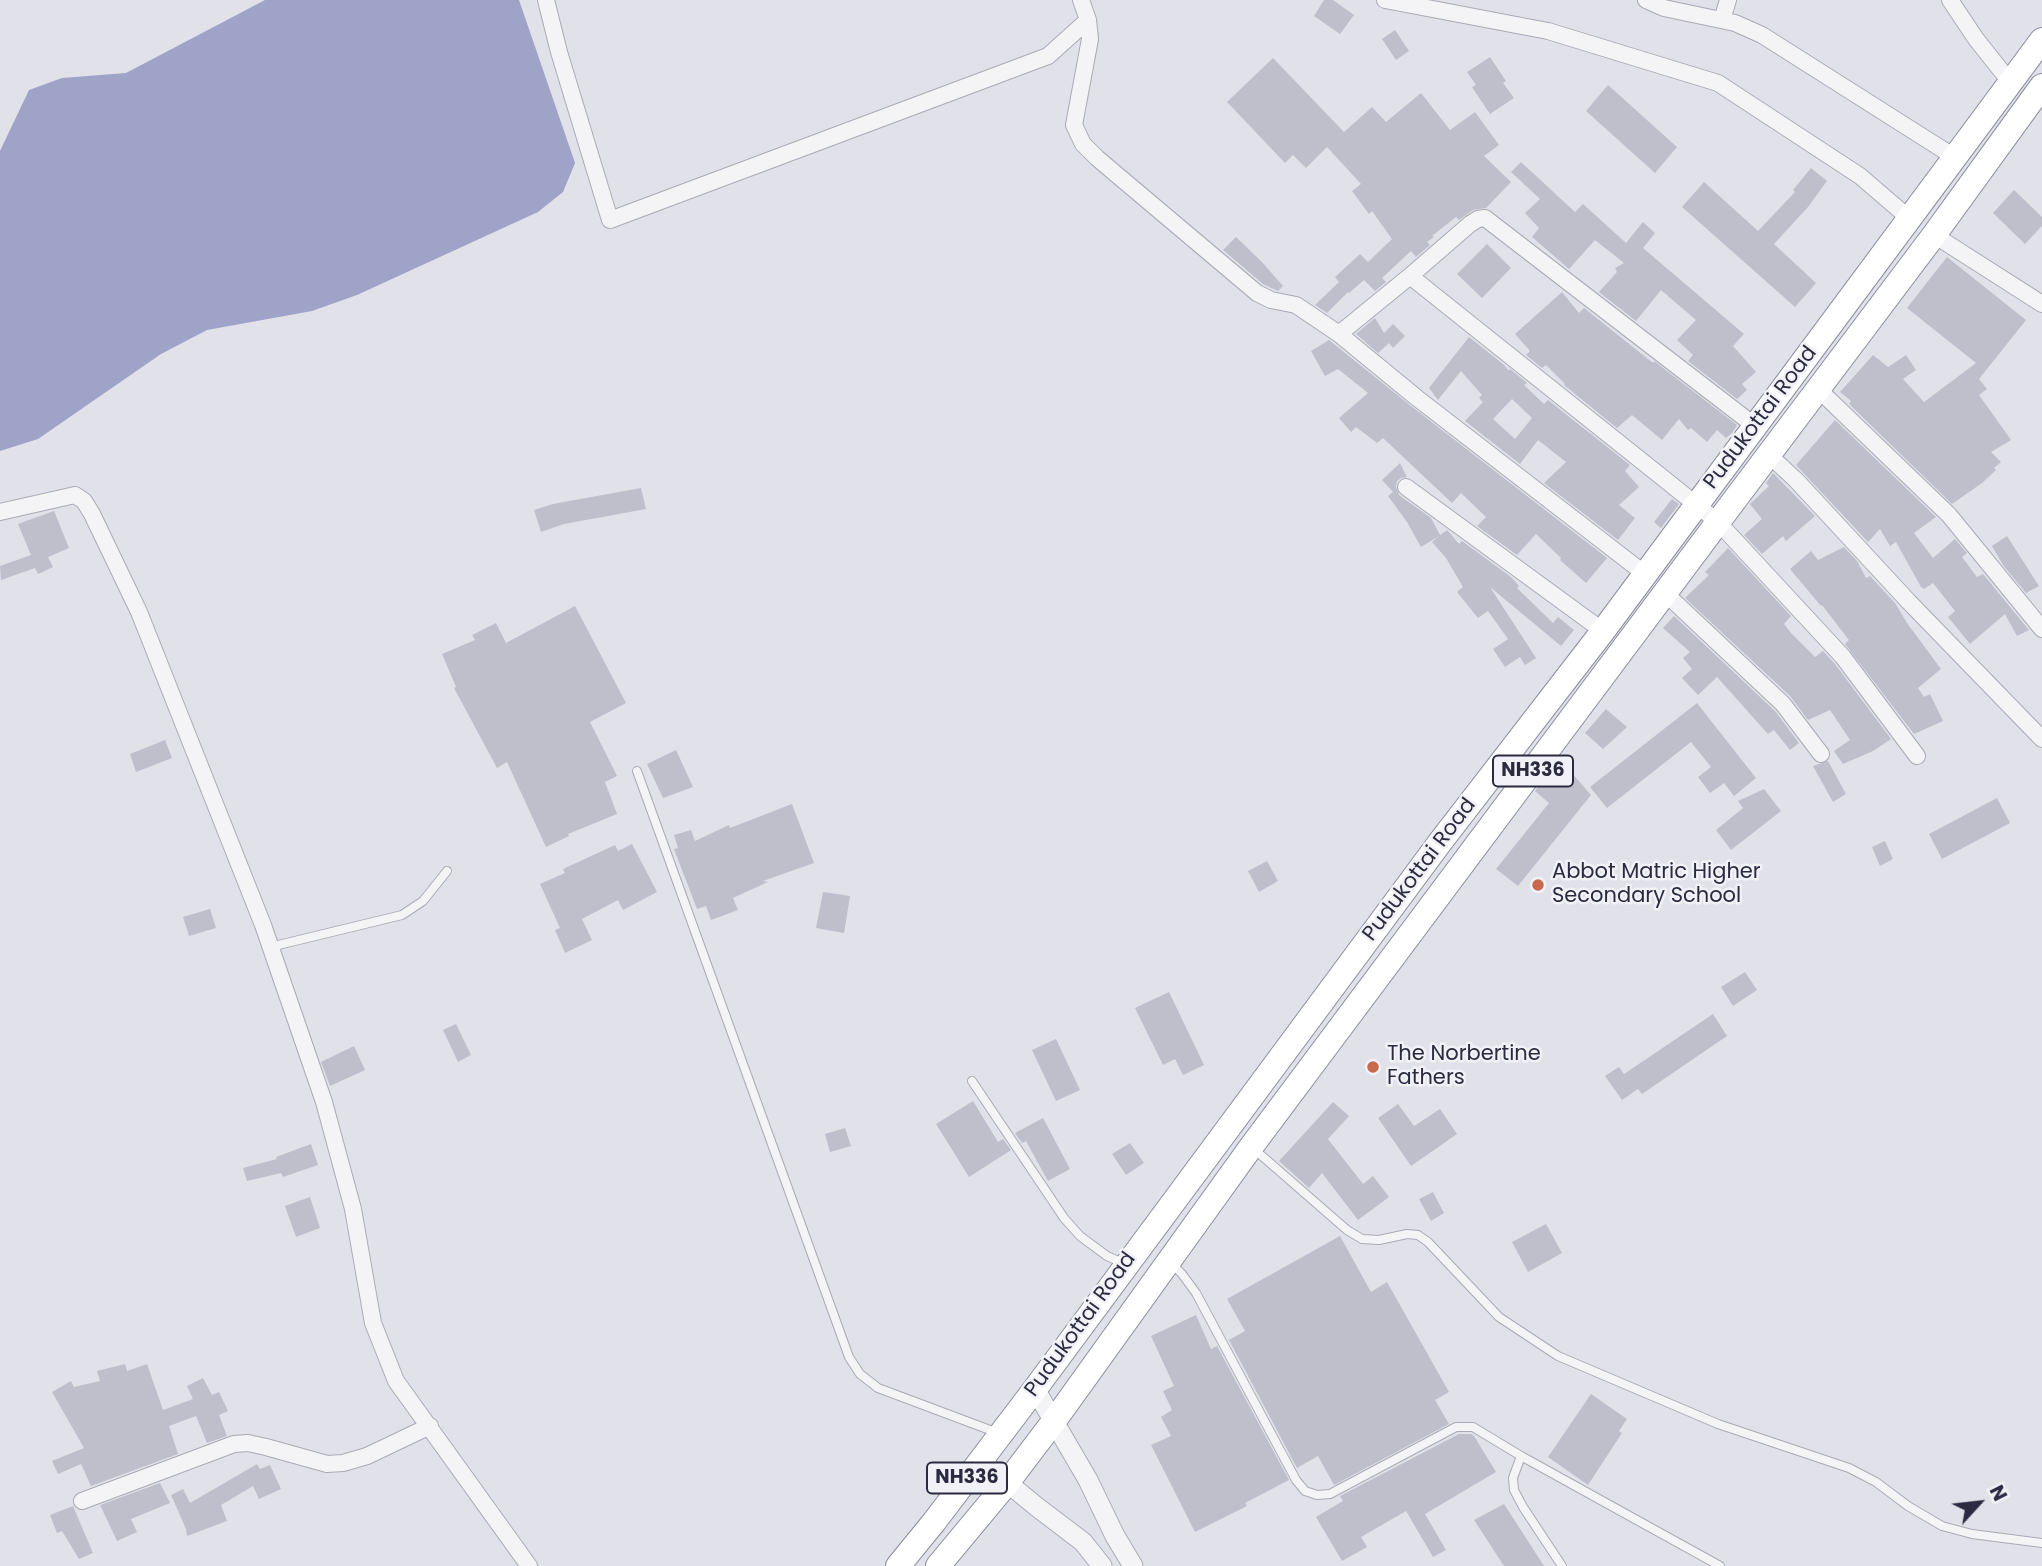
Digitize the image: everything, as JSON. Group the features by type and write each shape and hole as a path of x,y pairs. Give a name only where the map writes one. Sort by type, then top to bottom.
{"highway":[{"name":"Pudukottai Road","path":"898,1566 1035,1389 1441,841 1645,575 2042,40"},
{"name":"Pudukottai Road","path":"938,1566 1054,1421 1251,1147 1934,235 2042,86"},
{"path":"1441,841 1468,858"}],"street":[{"path":"546,0 610,220 1048,56 1088,20"},
{"path":"1081,0 1088,20 1090,39 1074,125 1083,144 1257,293 1271,300 1296,305 1339,334 1645,575"},
{"path":"1385,0 1548,31 1718,83 1860,176 1910,219"},
{"path":"1646,0 1664,8 1722,20 1762,35 1956,158"},
{"path":"1722,20 1728,0"},
{"path":"1950,0 1976,39 2011,83"},
{"path":"1339,334 1471,224 1485,218 1755,426"},
{"path":"1934,235 2042,304"},
{"path":"1410,276 1718,522 1843,657 1917,756"},
{"path":"1818,389 1949,515 2042,629"},
{"path":"1769,455 1796,480 2042,739"},
{"path":"1406,487 1602,631"},
{"path":"0,512 75,495 84,501 92,514 139,612 271,947 324,1102 353,1209 373,1323 396,1381 529,1566"},
{"path":"1666,594 1783,704 1821,754"},
{"path":"1035,1389 1088,1480 1133,1566"},
{"path":"82,1501 233,1444 248,1443 327,1464 343,1463 367,1456 430,1426"},
{"path":"981,1461 1083,1542 1102,1566"}],"lane":[{"path":"637,771 849,1357 860,1374 878,1388 1001,1434"},
{"path":"271,947 402,915 423,901 447,871"},
{"path":"972,1081 1063,1218 1080,1236 1107,1256 1126,1264"},
{"path":"1251,1147 1347,1230 1362,1239 1379,1240 1407,1234 1418,1235 1429,1242 1499,1317 1558,1356 1718,1424 1849,1468 1876,1482 1908,1506 1942,1526 1972,1534 2042,1543"},
{"path":"1168,1261 1196,1293 1296,1480 1305,1491 1317,1495 1330,1494 1457,1427 1473,1427 1720,1566"},
{"path":"1521,1456 1513,1478 1514,1490 1562,1566"}],"water":[{"path":"265,0 519,0 575,163 563,192 538,212 357,295 312,311 207,330 161,354 38,439 0,451 0,151 29,90 62,78 126,73"}],"building":[{"path":"1324,0 1333,0 1354,15 1340,34 1314,16"},
{"path":"1395,30 1409,51 1396,60 1382,39"},
{"path":"1490,57 1514,98 1490,114 1472,87 1476,85 1467,72"},
{"path":"1273,58 1344,132 1372,107 1386,122 1421,93 1450,130 1475,112 1499,145 1484,156 1511,182 1486,208 1473,210 1459,220 1456,217 1432,236 1434,237 1427,242 1430,245 1416,257 1411,251 1382,278 1386,282 1375,291 1364,280 1327,313 1315,305 1339,282 1335,277 1360,254 1368,262 1392,239 1372,211 1369,214 1352,191 1361,184 1327,147 1306,168 1293,155 1285,163 1227,102"},
{"path":"1608,85 1677,147 1655,173 1586,111"},
{"path":"1521,162 1575,212 1583,204 1626,243 1643,222 1655,233 1643,248 1744,334 1733,346 1756,372 1742,384 1747,390 1737,399 1688,361 1693,355 1677,340 1696,320 1661,290 1636,321 1599,292 1617,272 1615,268 1624,263 1595,240 1569,269 1532,237 1539,228 1525,213 1540,199 1511,172"},
{"path":"1811,168 1827,181 1808,207 1774,244 1816,283 1795,307 1682,207 1704,182 1758,231 1795,192 1793,190"},
{"path":"2014,190 2042,217 2042,226 2025,244 1993,213"},
{"path":"1236,237 1283,286 1278,291 1263,284 1223,250"},
{"path":"1487,244 1511,268 1482,298 1457,274"},
{"path":"1947,257 2026,320 1979,379 1987,389 1979,395 2011,440 1991,452 2001,462 1994,468 1996,470 1952,504 1849,404 1851,401 1840,392 1873,355 1888,367 1906,355 1916,370 1903,379 1924,402 1976,363 1907,308"},
{"path":"1562,292 1579,313 1584,308 1737,425 1732,433 1726,438 1717,430 1707,442 1691,428 1688,430 1679,419 1662,440 1632,415 1617,428 1564,385 1546,365 1542,368 1526,355 1530,351 1515,334"},
{"path":"1375,318 1384,333 1393,324 1405,336 1393,348 1389,343 1378,353 1356,334"},
{"path":"1469,337 1527,383 1524,385 1544,404 1548,400 1630,465 1625,471 1639,487 1619,505 1635,518 1618,540 1544,483 1566,462 1538,440 1520,464 1465,421 1483,402 1479,398 1482,395 1461,371 1438,400 1429,388","holes":["1512,399 1532,418 1515,439 1493,419"]},
{"path":"1329,340 1607,558 1586,583 1536,534 1517,555 1477,526 1486,517 1461,493 1452,503 1383,438 1377,443 1356,427 1351,432 1339,418 1368,393 1338,369 1325,376 1311,351"},
{"path":"1835,420 1936,517 1914,533 1933,558 1955,539 1967,553 1962,557 1977,577 1983,574 2029,630 2017,636 2005,614 1970,644 1948,617 1955,611 1933,583 1924,589 1921,587 1896,542 1890,546 1880,529 1868,542 1796,465"},
{"path":"1400,463 1407,477 1397,481 1399,495 1431,518 1440,535 1447,530 1459,544 1462,541 1511,577 1519,586 1517,588 1553,623 1558,617 1574,630 1561,646 1490,587 1536,658 1525,665 1520,657 1505,667 1493,649 1508,639 1488,611 1478,618 1457,592 1463,587 1446,558 1432,542 1439,536 1421,547 1388,496 1393,492 1382,480"},
{"path":"1773,473 1815,516 1786,541 1783,536 1762,554 1744,535 1762,519 1750,504 1769,486 1766,483"},
{"path":"641,488 646,509 564,524 541,532 534,510"},
{"path":"1672,499 1679,504 1661,528 1654,522"},
{"path":"54,511 69,548 48,557 53,567 38,574 35,568 1,580 0,566 31,555 18,524"},
{"path":"2007,536 2039,586 2026,593 2003,565 1992,546"},
{"path":"1844,547 1857,561 1866,578 1870,576 1895,603 1941,669 1918,688 1924,697 1930,694 1943,721 1914,734 1845,644 1849,640 1790,569 1811,551 1818,560"},
{"path":"1728,548 1791,616 1784,624 1792,634 1815,657 1823,651 1891,739 1873,751 1843,764 1834,751 1850,740 1830,710 1808,720 1790,696 1685,598 1709,575 1705,572"},
{"path":"575,606 626,703 590,722 617,776 605,782 617,814 568,834 569,836 546,847 507,762 497,768 454,688 456,687 442,654 475,640 472,635 496,623 506,643"},
{"path":"1674,616 1775,711 1799,743 1790,750 1774,730 1768,734 1717,677 1698,695 1682,678 1692,669 1683,658 1690,652 1663,628"},
{"path":"1697,703 1756,778 1734,796 1724,783 1710,793 1698,777 1711,767 1691,742 1607,808 1590,787"},
{"path":"1606,709 1627,727 1603,749 1585,733"},
{"path":"165,740 172,758 136,772 130,754"},
{"path":"676,750 693,787 663,798 647,764"},
{"path":"1828,761 1846,794 1833,802 1813,766"},
{"path":"1552,769 1563,779 1570,771 1591,795 1518,886 1496,869 1549,803 1535,791"},
{"path":"1764,789 1781,811 1731,850 1716,830 1743,808 1738,801"},
{"path":"1997,798 2010,823 1942,859 1929,834"},
{"path":"792,804 814,863 763,881 768,882 733,898 738,910 711,920 706,906 697,909 674,849 678,848 674,835 691,830 695,841 729,825 730,828"},
{"path":"1885,841 1893,859 1880,866 1872,847"},
{"path":"632,844 657,892 623,910 618,900 582,919 592,940 565,953 555,930 560,928 540,884 565,873 563,869 615,845 618,851"},
{"path":"1267,861 1278,881 1259,892 1248,871"},
{"path":"823,892 850,896 844,933 816,928"},
{"path":"210,909 216,928 189,936 183,917"},
{"path":"1745,972 1757,990 1733,1006 1721,987"},
{"path":"1169,992 1204,1065 1183,1075 1175,1059 1163,1065 1135,1008"},
{"path":"1713,1014 1727,1036 1642,1094 1638,1089 1622,1100 1605,1076 1619,1067 1624,1074"},
{"path":"456,1024 471,1055 458,1062 443,1030"},
{"path":"1056,1039 1080,1090 1056,1101 1032,1050"},
{"path":"354,1046 365,1070 330,1086 321,1062"},
{"path":"973,1101 998,1142 1003,1139 1011,1150 969,1177 936,1124"},
{"path":"1333,1102 1349,1116 1328,1139 1363,1184 1373,1176 1389,1197 1358,1220 1322,1173 1309,1188 1279,1161"},
{"path":"1398,1104 1414,1126 1440,1109 1457,1134 1411,1166 1378,1118"},
{"path":"1043,1118 1070,1169 1048,1181 1026,1141 1022,1143 1015,1133"},
{"path":"845,1128 851,1146 830,1152 825,1134"},
{"path":"1130,1143 1144,1163 1126,1175 1112,1154"},
{"path":"311,1144 318,1165 283,1177 281,1173 247,1181 243,1168 277,1159 276,1157"},
{"path":"1433,1192 1444,1213 1431,1221 1419,1199"},
{"path":"310,1197 320,1228 296,1237 285,1206"},
{"path":"1546,1224 1562,1253 1528,1272 1512,1242"},
{"path":"1340,1236 1371,1292 1387,1282 1449,1392 1435,1400 1449,1424 1334,1485 1318,1456 1297,1468 1229,1340 1245,1331 1227,1299"},
{"path":"1196,1315 1211,1349 1217,1346 1289,1480 1245,1503 1247,1506 1195,1532 1151,1445 1171,1436 1161,1417 1172,1410 1163,1391 1174,1386 1151,1336"},
{"path":"125,1364 127,1371 147,1364 163,1410 193,1399 187,1386 203,1378 212,1395 219,1392 228,1411 219,1415 227,1436 207,1443 196,1416 169,1426 178,1454 91,1486 81,1464 58,1474 52,1461 84,1448 52,1392 71,1381 74,1387 100,1381 97,1371"},
{"path":"1591,1394 1627,1419 1619,1431 1622,1433 1588,1485 1548,1457"},
{"path":"1459,1434 1474,1436 1496,1472 1425,1514 1446,1550 1433,1557 1406,1511 1361,1537 1367,1547 1342,1561 1316,1517 1343,1501 1340,1496"},
{"path":"257,1464 260,1469 270,1465 281,1489 259,1499 253,1486 221,1505 227,1521 187,1536 171,1495 183,1489 190,1503"},
{"path":"160,1483 170,1503 131,1519 137,1532 117,1541 100,1505"},
{"path":"1504,1504 1544,1566 1504,1566 1474,1520"},
{"path":"73,1506 93,1553 79,1559 62,1531 57,1533 50,1515"}],"place":[{"name":"Abbot Matric Higher Secondary School","path":"1538,885"},
{"name":"The Norbertine Fathers","path":"1373,1067"}]}
